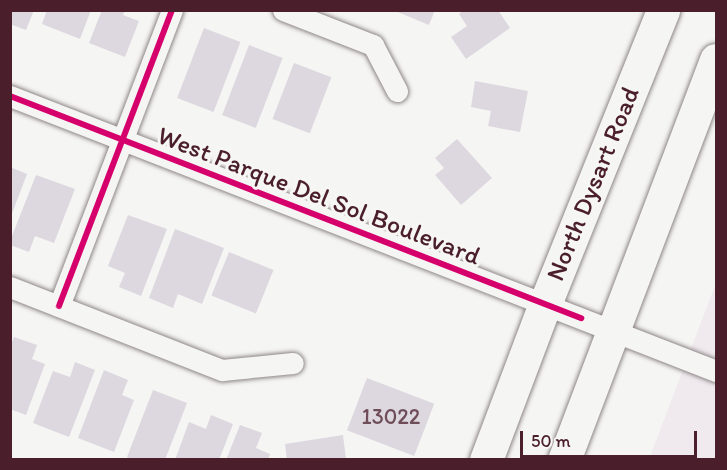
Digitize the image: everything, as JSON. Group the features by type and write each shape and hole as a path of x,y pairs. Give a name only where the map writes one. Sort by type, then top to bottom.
{"main road":[{"name":"North Dysart Road","path":"486,459 545,304 663,10"},
{"path":"564,459 717,60"}],"street":[{"path":"59,306 172,10"},
{"path":"283,10 373,45 397,92"},
{"name":"West Parque Del Sol Boulevard","path":"10,96 717,371"},
{"path":"10,287 222,370 292,363"}],"shaded area":[{"path":"716,283 716,459 649,459"}],"building":[{"path":"10,10 34,10 26,30 10,24"},
{"path":"47,10 91,10 80,39 42,24"},
{"path":"102,10 125,10 123,15 139,21 125,57 89,43"},
{"path":"393,10 435,10 429,25"},
{"path":"464,10 498,10 510,28 466,59 451,37 467,26 459,14"},
{"path":"204,28 240,42 214,112 177,98"},
{"path":"249,45 283,58 256,128 222,115"},
{"path":"294,63 331,77 310,133 272,119"},
{"path":"475,81 528,91 520,132 488,126 491,111 471,107"},
{"path":"457,139 492,178 461,205 435,175 444,168 435,158"},
{"path":"10,167 27,174 11,216 10,216"},
{"path":"36,175 75,189 54,243 35,236 29,252 10,245 10,241"},
{"path":"128,215 167,229 141,296 119,287 125,273 108,266"},
{"path":"175,229 224,248 202,304 178,294 173,308 149,298"},
{"path":"229,252 274,270 256,314 211,296"},
{"path":"14,337 37,345 32,359 45,364 26,415 10,409 10,348"},
{"path":"75,362 95,370 69,437 33,423 53,371 70,377"},
{"path":"104,370 128,380 122,395 134,400 114,452 78,438"},
{"path":"367,378 434,404 414,456 347,430"},
{"path":"153,390 187,403 165,460 133,460 127,457"},
{"path":"211,415 233,424 219,460 175,460 189,422 206,429"},
{"path":"240,425 262,433 256,448 270,454 268,460 226,460"},
{"path":"343,435 346,460 287,460 285,444"}],"cycle path":[{"path":"59,306 172,10"},
{"path":"10,96 581,318"}]}
